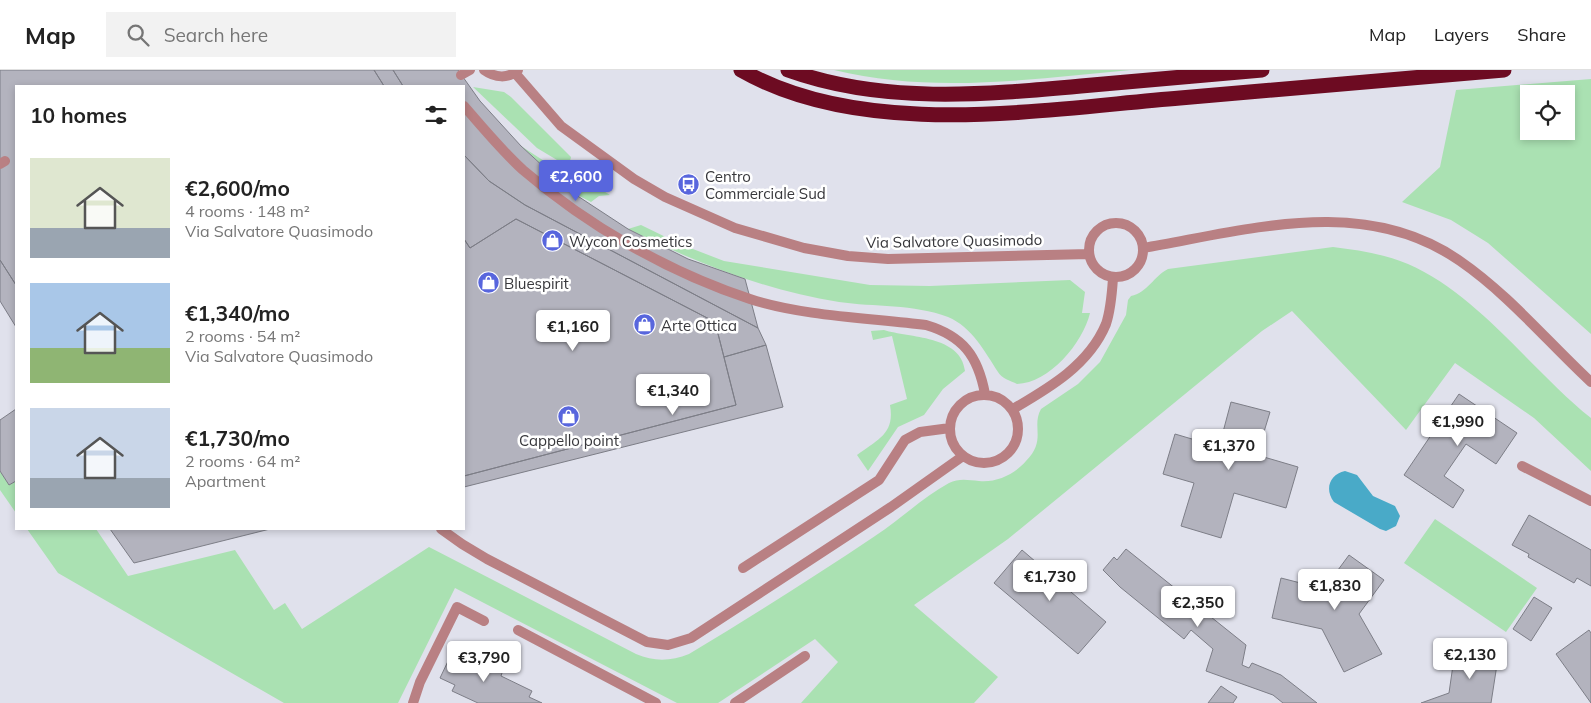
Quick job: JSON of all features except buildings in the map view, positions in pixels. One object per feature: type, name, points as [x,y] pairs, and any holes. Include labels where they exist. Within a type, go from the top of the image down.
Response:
[{"type":"highway","points":[[741,70],[801,96],[880,112],[916,115],[1041,110],[1504,70]]},
{"type":"highway","points":[[788,70],[823,80],[882,92],[964,94],[1262,70]]},
{"type":"street","points":[[484,70],[496,76],[506,76],[517,71]]},
{"type":"street","name":"Via Salvatore Quasimodo","points":[[517,71],[561,126],[634,179],[665,197],[743,231],[804,248],[848,256],[878,258],[1089,254]]},
{"type":"street","points":[[465,107],[522,169],[563,202],[620,240],[681,270],[750,299],[790,308],[926,325],[943,330],[956,338],[969,352],[980,372],[984,394]]},
{"type":"street","points":[[1144,248],[1291,223],[1337,220],[1383,226],[1424,240],[1460,261],[1501,296],[1591,382]]},
{"type":"street","points":[[1112,223],[1133,228],[1140,237],[1144,248],[1142,260],[1136,270],[1125,276],[1113,278],[1097,270],[1089,254],[1089,243],[1094,234],[1102,227],[1112,223]]},
{"type":"street","points":[[1013,409],[1042,392],[1076,368],[1106,324],[1113,278]]},
{"type":"street","points":[[984,394],[1005,401],[1013,409],[1019,430],[1012,450],[994,462],[983,463],[963,456],[956,448],[950,428],[952,417],[964,400],[984,394]]},
{"type":"street","points":[[743,568],[879,480],[906,440],[920,432],[950,428]]},
{"type":"street","points":[[442,530],[488,559],[647,642],[668,645],[691,638],[891,507],[963,456]]},
{"type":"street","points":[[1522,466],[1591,501]]},
{"type":"street","points":[[414,703],[420,682],[456,607],[484,620]]},
{"type":"street","points":[[518,630],[656,703]]},
{"type":"street","points":[[736,703],[805,656]]},
{"type":"green space","points":[[834,70],[1131,70],[1020,80],[945,83],[871,77]]},
{"type":"green space","points":[[1591,79],[1591,334],[1488,243],[1451,220],[1402,202],[1440,167],[1456,90]]},
{"type":"green space","points":[[473,87],[504,92],[511,97],[571,157],[570,161],[562,163],[537,148]]},
{"type":"green space","points":[[521,146],[558,170],[567,169],[610,195],[599,196],[591,202],[570,191]]},
{"type":"green space","points":[[641,225],[680,244],[724,261],[870,285],[930,286],[1070,280],[1085,292],[1082,313],[1090,313],[1080,337],[1063,359],[1041,377],[1017,384],[999,374],[983,348],[971,334],[957,321],[948,317],[908,308],[839,302],[757,283],[705,264],[628,229]]},
{"type":"green space","points":[[1333,247],[1371,253],[1408,264],[1434,277],[1458,294],[1591,418],[1591,471],[1534,418],[1455,363],[1406,430],[1292,311],[1262,331],[1008,539],[914,605],[998,677],[974,703],[801,703],[838,662],[815,639],[718,703],[677,703],[455,588],[398,703],[284,703],[58,573],[28,530],[97,530],[128,576],[235,550],[274,610],[285,603],[302,629],[429,547],[636,654],[663,660],[676,658],[689,654],[806,581],[884,530],[949,483],[960,480],[992,481],[1005,477],[1022,466],[1036,447],[1037,422],[1041,409],[1078,384],[1100,362],[1126,315],[1128,300],[1131,296],[1142,292],[1168,269]]},
{"type":"green space","points":[[884,330],[944,344],[961,359],[965,371],[943,389],[924,415],[898,427],[868,471],[857,455],[878,440],[887,429],[891,415],[890,405],[907,399],[892,336],[873,340],[871,331]]},
{"type":"green space","points":[[0,471],[9,485],[15,482],[15,512],[0,490]]},
{"type":"green space","points":[[1435,519],[1537,588],[1506,632],[1404,563]]},
{"type":"water","points":[[1345,471],[1357,475],[1373,496],[1395,506],[1400,516],[1396,526],[1386,531],[1380,529],[1334,502],[1329,492],[1330,483],[1336,475]]},
{"type":"place","name":"Centro Commerciale Sud","points":[[689,185]]},
{"type":"place","name":"Wycon Cosmetics","points":[[553,241]]},
{"type":"place","name":"Bluespirit","points":[[488,283]]},
{"type":"place","name":"Arte Ottica","points":[[645,325]]},
{"type":"place","name":"Cappello point","points":[[569,417]]}]
